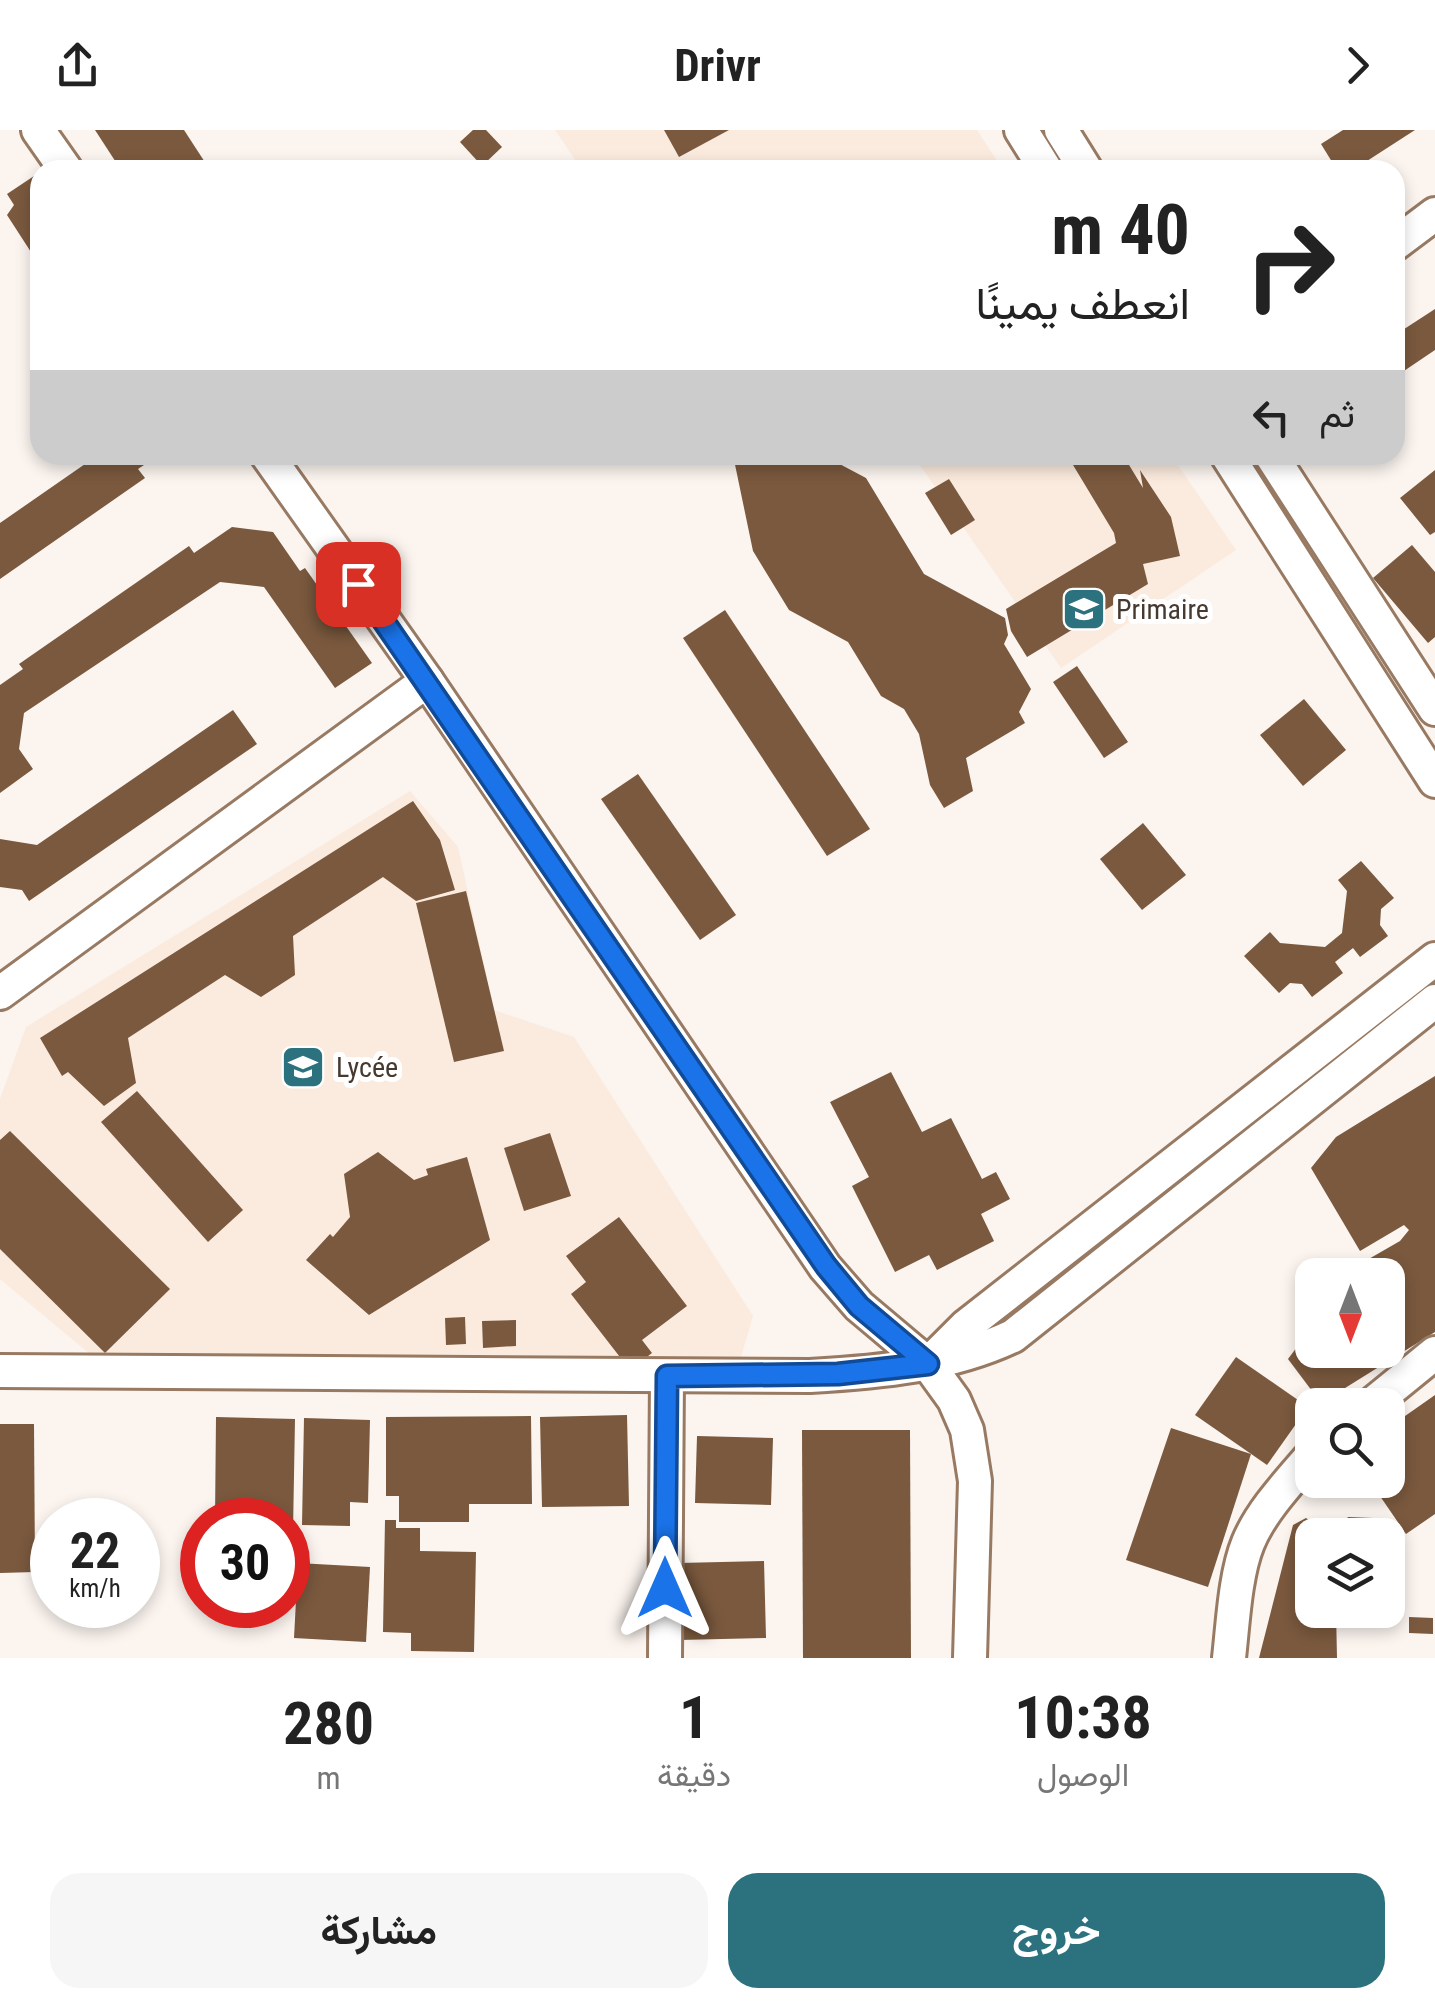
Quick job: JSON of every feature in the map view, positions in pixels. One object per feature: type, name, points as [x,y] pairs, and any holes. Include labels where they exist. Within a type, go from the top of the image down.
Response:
[{"type":"street","points":[[38,130],[59,160]]},
{"type":"street","points":[[1020,130],[1040,160]]},
{"type":"street","points":[[1061,130],[1080,160]]},
{"type":"street","points":[[1405,236],[1435,214]]},
{"type":"street","points":[[275,465],[826,1266],[859,1306],[928,1364],[954,1400],[967,1430],[974,1481],[970,1658]]},
{"type":"street","points":[[1233,465],[1435,781]]},
{"type":"street","points":[[1277,465],[1435,708]]},
{"type":"street","points":[[0,993],[427,681]]},
{"type":"street","points":[[928,1364],[966,1326],[1435,959]]},
{"type":"street","points":[[0,1371],[828,1375],[928,1364],[987,1349],[1013,1336],[1435,1001]]},
{"type":"street","points":[[1392,1388],[1435,1353]]},
{"type":"street","points":[[665,1658],[667,1376]]},
{"type":"street","points":[[1230,1658],[1235,1606],[1248,1543],[1295,1475]]},
{"type":"shaded area","points":[[555,130],[977,130],[996,160],[575,160]]},
{"type":"shaded area","name":"Primaire","points":[[920,465],[1178,465],[1236,550],[1061,668]]},
{"type":"shaded area","name":"Lycée","points":[[410,791],[458,847],[494,1010],[574,1037],[753,1316],[741,1357],[96,1359],[0,1279],[0,1099],[26,1027]]},
{"type":"building","points":[[95,130],[184,130],[204,160],[114,160]]},
{"type":"building","points":[[473,130],[486,130],[502,147],[488,160],[476,160],[460,142]]},
{"type":"building","points":[[664,130],[729,130],[679,157]]},
{"type":"building","points":[[1343,130],[1415,130],[1368,160],[1331,160],[1321,144]]},
{"type":"building","points":[[30,179],[30,251],[7,215],[14,205],[7,194]]},
{"type":"building","points":[[1435,309],[1435,350],[1405,370],[1405,328]]},
{"type":"building","points":[[84,465],[144,465],[138,469],[145,478],[0,579],[0,523]]},
{"type":"building","points":[[735,465],[842,465],[866,478],[924,574],[1005,618],[1008,635],[1004,644],[1031,689],[1019,712],[1025,723],[966,758],[973,791],[944,808],[930,785],[919,734],[904,709],[881,696],[848,642],[789,610],[753,551]]},
{"type":"building","points":[[1073,465],[1129,465],[1143,488],[1140,470],[1171,517],[1180,556],[1143,564],[1148,584],[1027,657],[1011,631],[1006,609],[1116,543],[1114,533]]},
{"type":"building","points":[[1435,470],[1435,532],[1430,535],[1400,498]]},
{"type":"building","points":[[949,479],[975,520],[951,535],[925,493]]},
{"type":"building","points":[[232,527],[273,532],[300,571],[305,568],[372,663],[335,688],[264,587],[220,582],[24,713],[19,749],[33,769],[0,793],[0,685],[23,669],[19,664],[189,546],[194,553]]},
{"type":"building","points":[[1412,545],[1435,572],[1435,637],[1428,643],[1373,578]]},
{"type":"building","points":[[725,610],[870,829],[827,856],[683,638]]},
{"type":"building","points":[[1077,666],[1128,742],[1104,758],[1053,682]]},
{"type":"building","points":[[1304,699],[1346,750],[1303,786],[1260,735]]},
{"type":"building","points":[[233,710],[257,744],[29,901],[22,890],[0,887],[0,839],[37,845]]},
{"type":"building","points":[[638,774],[736,915],[700,940],[601,799]]},
{"type":"building","points":[[413,801],[440,840],[455,890],[416,901],[383,877],[293,936],[295,975],[261,997],[225,975],[128,1038],[136,1083],[104,1106],[68,1072],[62,1076],[40,1038]]},
{"type":"building","points":[[1143,823],[1186,875],[1142,910],[1100,859]]},
{"type":"building","points":[[1361,861],[1394,898],[1381,909],[1380,925],[1388,936],[1360,957],[1353,948],[1335,962],[1343,973],[1312,997],[1302,984],[1290,983],[1279,993],[1244,956],[1270,932],[1280,943],[1325,947],[1342,933],[1347,891],[1338,880]]},
{"type":"building","points":[[466,891],[504,1051],[454,1062],[416,903]]},
{"type":"building","points":[[891,1072],[922,1132],[951,1118],[982,1179],[996,1172],[1010,1199],[981,1214],[994,1241],[937,1270],[929,1255],[895,1272],[852,1186],[869,1177],[830,1102]]},
{"type":"building","points":[[1435,1076],[1435,1332],[1405,1351],[1405,1258],[1370,1258],[1400,1241],[1409,1230],[1404,1225],[1360,1251],[1311,1168],[1336,1137]]},
{"type":"building","points":[[137,1091],[243,1210],[208,1242],[101,1122]]},
{"type":"building","points":[[10,1131],[170,1289],[105,1353],[0,1249],[0,1140]]},
{"type":"building","points":[[550,1133],[571,1196],[524,1211],[504,1148]]},
{"type":"building","points":[[378,1152],[414,1180],[428,1175],[426,1169],[467,1157],[490,1240],[369,1315],[306,1260],[350,1217],[344,1174]]},
{"type":"building","points":[[619,1217],[687,1306],[642,1340],[652,1353],[630,1370],[571,1294],[586,1282],[566,1256]]},
{"type":"building","points":[[465,1317],[466,1344],[446,1345],[445,1318]]},
{"type":"building","points":[[516,1320],[516,1346],[483,1348],[482,1321]]},
{"type":"building","points":[[1295,1350],[1295,1368],[1377,1368],[1345,1388],[1310,1388],[1288,1359]]},
{"type":"building","points":[[1236,1357],[1295,1398],[1295,1425],[1267,1465],[1195,1415]]},
{"type":"building","points":[[1435,1395],[1435,1514],[1406,1534],[1405,1518],[1395,1518],[1381,1498],[1405,1498],[1405,1416]]},
{"type":"building","points":[[627,1415],[629,1506],[542,1507],[540,1417]]},
{"type":"building","points":[[531,1416],[532,1504],[469,1504],[469,1522],[399,1522],[399,1496],[386,1496],[386,1417]]},
{"type":"building","points":[[216,1417],[295,1419],[294,1498],[215,1498]]},
{"type":"building","points":[[304,1418],[370,1420],[368,1503],[350,1502],[350,1526],[310,1525],[310,1498],[303,1498]]},
{"type":"building","points":[[0,1424],[34,1424],[30,1572],[0,1573]]},
{"type":"building","points":[[1171,1428],[1251,1454],[1208,1587],[1126,1560]]},
{"type":"building","points":[[802,1430],[910,1430],[911,1658],[803,1658]]},
{"type":"building","points":[[697,1436],[773,1438],[771,1505],[695,1503]]},
{"type":"building","points":[[385,1520],[396,1520],[396,1528],[420,1528],[420,1551],[476,1552],[474,1652],[411,1651],[411,1633],[383,1632]]},
{"type":"building","points":[[1293,1525],[1295,1628],[1336,1628],[1337,1658],[1259,1658]]},
{"type":"building","points":[[764,1561],[766,1638],[680,1640],[679,1563]]},
{"type":"building","points":[[310,1564],[370,1567],[366,1642],[294,1638],[295,1628],[310,1628]]},
{"type":"building","points":[[1409,1617],[1433,1618],[1433,1634],[1409,1633]]},
{"type":"place","name":"Primaire","points":[[1084,609]]},
{"type":"place","name":"Lycée","points":[[303,1067]]},
{"type":"route","points":[[358,584],[842,1288],[928,1364],[866,1373],[667,1376],[665,1588]]}]
